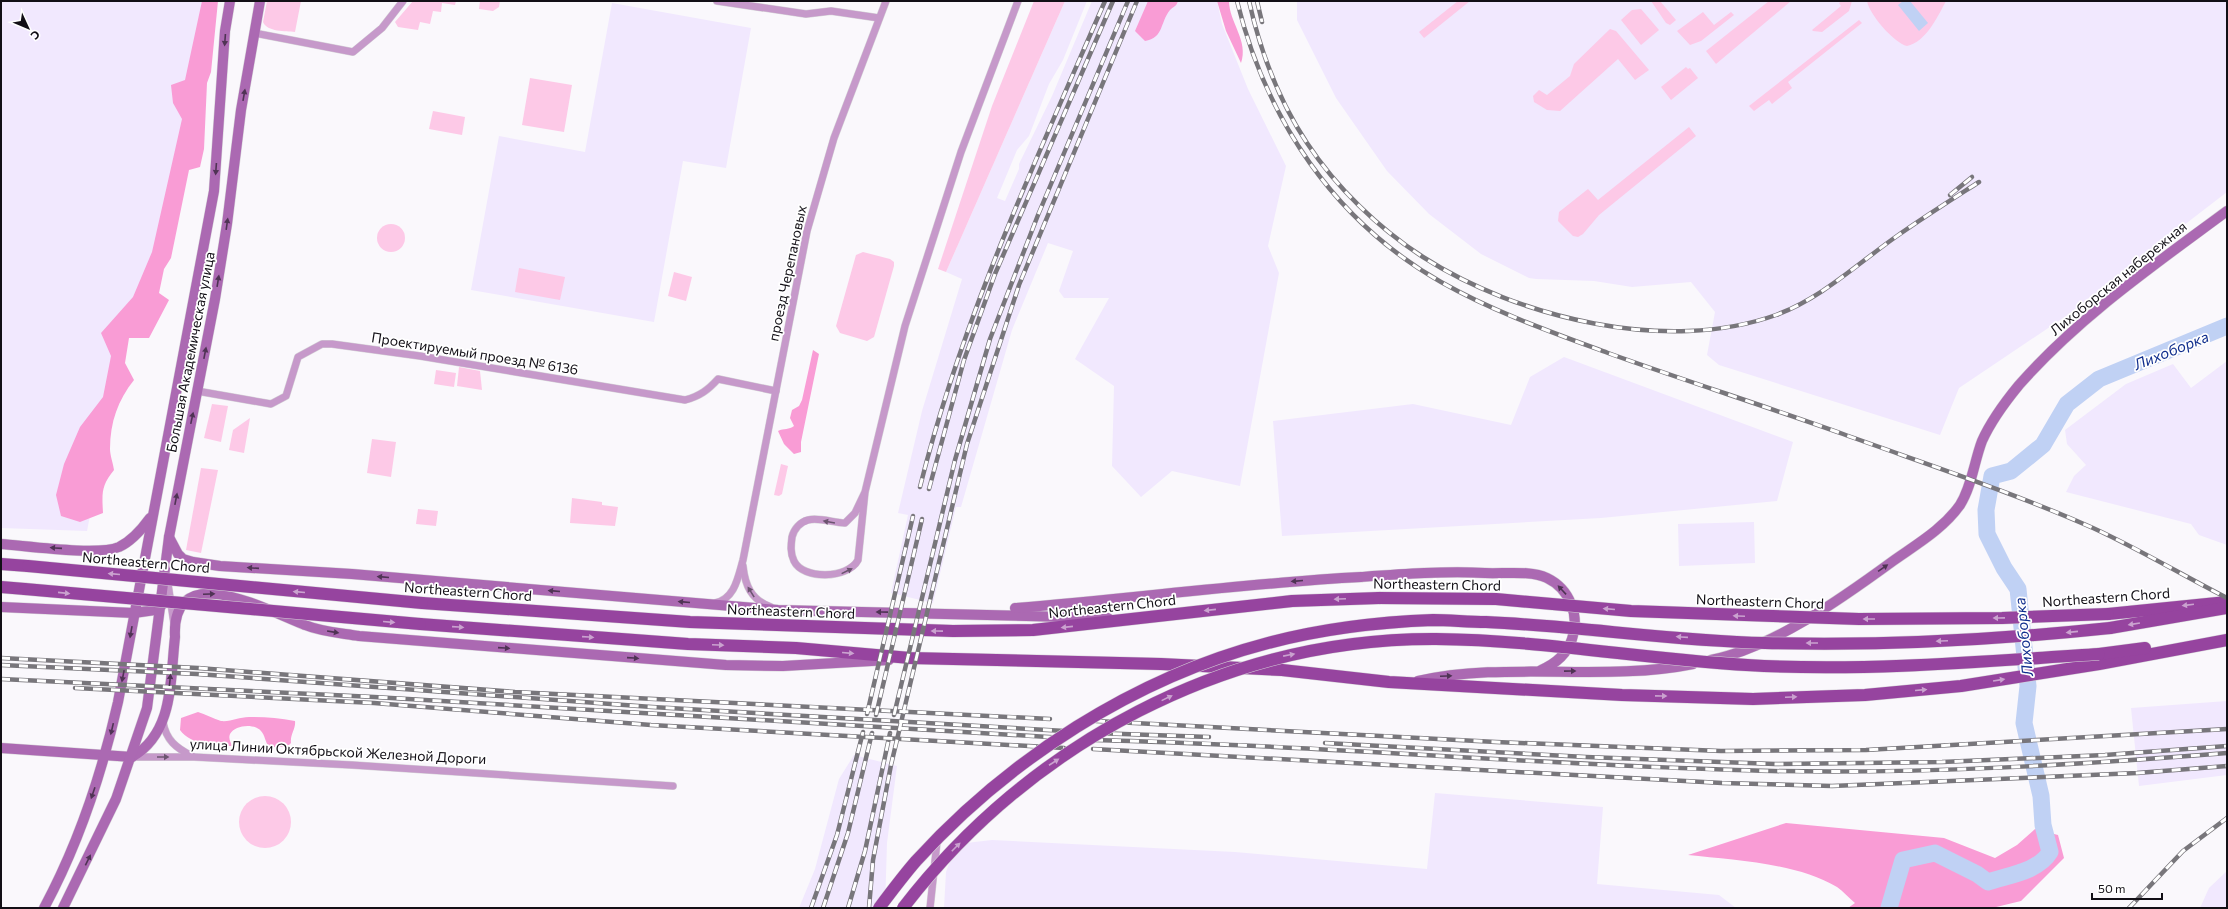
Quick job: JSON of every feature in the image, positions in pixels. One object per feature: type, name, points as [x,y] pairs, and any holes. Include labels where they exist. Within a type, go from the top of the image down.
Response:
[{"type":"main road","name":"Большая Академическая улица","points":[[44,908],[77,838],[105,756],[118,702],[152,514],[181,374],[214,191],[225,31],[230,1]]},
{"type":"main road","name":"Большая Академическая улица","points":[[63,908],[113,806],[132,757],[147,708],[162,605],[169,537],[198,391],[228,224],[241,110],[260,1]]},
{"type":"main road","name":"Лихоборская набережная","points":[[1408,683],[1440,676],[1531,672],[1651,670],[1725,657],[1777,635],[1840,599],[1945,523],[1961,503],[1970,482],[1982,442],[1994,418],[2047,353],[2089,315],[2227,211]]},
{"type":"main road","points":[[1,544],[109,550],[129,540],[144,527],[152,514]]},
{"type":"main road","points":[[169,537],[178,554],[183,559],[220,566],[360,575],[778,610],[950,614],[1037,614],[1144,619]]},
{"type":"main road","name":"Northeastern Chord","points":[[1,564],[422,603],[690,622],[880,630],[1033,630],[1144,619],[1292,601],[1379,598],[1496,599],[1631,611],[1859,619],[2002,618],[2108,614],[2227,602]]},
{"type":"main road","points":[[950,614],[1306,580],[1453,572],[1538,575],[1554,582],[1566,594],[1574,610],[1575,627],[1571,643],[1561,657],[1547,667],[1531,672]]},
{"type":"main road","points":[[1,587],[420,624],[688,644],[796,648],[910,658],[1161,664],[1275,670],[1408,683],[1622,696],[1753,699],[1865,695],[1961,686],[2099,659],[2227,639]]},
{"type":"main road","points":[[132,757],[147,747],[164,722],[174,644],[174,626],[179,609],[183,604],[199,595],[210,593],[226,594],[242,598],[306,626],[359,636],[726,665],[834,664],[910,658]]},
{"type":"main road","points":[[1,607],[134,613],[155,610],[162,605]]},
{"type":"main road","name":"Northeastern Chord","points":[[879,908],[916,862],[968,809],[1027,759],[1102,711],[1190,669],[1267,643],[1342,628],[1434,620],[1530,624],[1763,643],[1932,642],[2048,635],[2110,628],[2227,608]]},
{"type":"main road","points":[[903,908],[928,875],[981,823],[1036,774],[1110,726],[1191,686],[1275,658],[1350,643],[1435,639],[1528,643],[1664,659],[1772,666],[1860,667],[2099,659]]},
{"type":"main road","name":"улица Линии Октябрьской Железной Дороги","points":[[1,748],[132,757]]},
{"type":"street","points":[[254,33],[354,52],[382,28],[403,1]]},
{"type":"street","points":[[717,1],[806,14],[831,11],[879,18]]},
{"type":"street","name":"проезд Черепановых","points":[[711,604],[722,602],[732,592],[743,560],[805,242],[834,138],[886,1]]},
{"type":"street","points":[[865,492],[855,513],[845,523],[809,520],[799,525],[793,532],[790,550],[794,562],[801,570],[812,574],[839,574],[854,568],[858,560],[865,492],[905,326],[961,152],[1018,1]]},
{"type":"street","name":"Проектируемый проезд № 6136","points":[[198,391],[270,404],[286,396],[298,357],[322,344],[332,344],[420,356],[685,400],[703,393],[718,379],[776,391]]},
{"type":"street","name":"проезд Черепановых","points":[[743,560],[744,577],[750,593],[764,605],[778,610]]},
{"type":"street","points":[[166,568],[174,626]]},
{"type":"street","points":[[164,722],[165,730],[171,741],[181,751],[194,757]]},
{"type":"street","name":"улица Линии Октябрьской Железной Дороги","points":[[132,757],[194,757],[574,778],[673,786]]},
{"type":"street","points":[[930,908],[937,842]]},
{"type":"shaded area","points":[[1,1],[209,1],[170,220],[126,329],[87,531],[1,528]]},
{"type":"shaded area","points":[[202,1],[218,1],[211,72],[207,83],[204,149],[200,167],[189,170],[171,258],[164,269],[159,293],[169,300],[149,338],[129,338],[125,363],[134,380],[119,404],[113,421],[110,439],[110,454],[114,470],[103,490],[103,513],[80,522],[61,516],[56,495],[64,464],[80,427],[103,397],[111,356],[101,333],[133,297],[152,252],[182,119],[173,103],[171,85],[185,80]]},
{"type":"shaded area","points":[[267,1],[301,1],[295,32],[268,28],[265,25],[263,22]]},
{"type":"shaded area","points":[[413,1],[456,1],[455,5],[442,3],[441,12],[433,11],[430,24],[420,22],[418,30],[398,27],[395,22]]},
{"type":"shaded area","points":[[480,1],[500,1],[499,7],[493,11],[479,9]]},
{"type":"shaded area","points":[[1034,1],[1065,1],[946,272],[938,269],[992,106]]},
{"type":"shaded area","points":[[1065,1],[1087,1],[1063,60],[1049,84],[1029,136],[1017,150],[997,198],[1005,201],[1019,169],[1019,164],[1052,96],[1092,1],[1217,1],[1222,24],[1248,89],[1286,166],[1268,246],[1279,273],[1240,486],[1172,471],[1141,497],[1112,466],[1114,386],[1075,359],[1109,298],[1064,298],[1059,291],[1073,251],[1048,243],[1012,330],[961,507],[956,507],[933,603],[891,593],[908,515],[898,513],[922,411],[962,279],[946,272]]},
{"type":"shaded area","points":[[1148,1],[1178,1],[1170,10],[1156,37],[1145,41],[1135,31]]},
{"type":"shaded area","points":[[1217,1],[1229,1],[1232,16],[1241,39],[1243,55],[1241,63],[1226,31]]},
{"type":"shaded area","points":[[1297,1],[2227,1],[2227,192],[2066,316],[1959,388],[1940,435],[1719,365],[1707,355],[1715,312],[1691,282],[1632,287],[1594,281],[1536,279],[1529,278],[1481,254],[1429,214],[1387,171],[1336,98],[1297,20]]},
{"type":"shaded area","points":[[1458,1],[1470,1],[1424,38],[1419,32]]},
{"type":"shaded area","points":[[1651,1],[1660,1],[1676,20],[1670,25],[1666,23]]},
{"type":"shaded area","points":[[1769,1],[1791,1],[1716,64],[1706,51]]},
{"type":"shaded area","points":[[1842,1],[1852,1],[1849,11],[1822,32],[1812,30],[1841,6],[1839,3]]},
{"type":"shaded area","points":[[1867,1],[1946,1],[1926,34],[1914,44],[1907,46],[1889,34],[1872,13]]},
{"type":"shaded area","points":[[612,3],[751,28],[726,168],[683,161],[654,322],[471,290],[499,136],[585,152]]},
{"type":"shaded area","points":[[1641,9],[1659,30],[1641,45],[1621,20],[1632,10]]},
{"type":"shaded area","points":[[1703,12],[1714,25],[1731,12],[1734,15],[1701,41],[1690,45],[1677,31]]},
{"type":"shaded area","points":[[1859,20],[1862,23],[1788,82],[1792,88],[1772,104],[1769,100],[1754,111],[1749,106]]},
{"type":"shaded area","points":[[1610,29],[1616,31],[1649,70],[1635,80],[1618,59],[1560,111],[1547,110],[1534,102],[1533,96],[1539,90],[1547,95],[1570,76],[1574,64]]},
{"type":"shaded area","points":[[1686,67],[1688,69],[1690,68],[1698,78],[1671,100],[1661,87]]},
{"type":"shaded area","points":[[530,78],[572,85],[564,132],[522,125]]},
{"type":"shaded area","points":[[433,111],[465,117],[462,135],[429,129]]},
{"type":"shaded area","points":[[1689,127],[1696,136],[1599,215],[1583,234],[1578,237],[1573,236],[1558,221],[1559,212],[1588,189],[1598,200]]},
{"type":"shaded area","points":[[391,224],[401,228],[405,238],[401,248],[391,252],[381,248],[377,238],[381,228]]},
{"type":"shaded area","points":[[863,252],[890,259],[894,262],[874,337],[867,341],[840,333],[836,326],[856,255]]},
{"type":"shaded area","points":[[519,268],[565,277],[560,300],[515,292]]},
{"type":"shaded area","points":[[674,272],[692,277],[686,301],[668,296]]},
{"type":"shaded area","points":[[813,350],[819,354],[801,442],[801,452],[794,454],[784,444],[778,431],[794,426],[790,418],[792,410],[799,406],[802,400]]},
{"type":"shaded area","points":[[1564,357],[1793,442],[1777,501],[1601,518],[1282,536],[1273,421],[1413,404],[1511,425],[1530,377]]},
{"type":"shaded area","points":[[2227,361],[2227,545],[2199,535],[2191,524],[2066,492],[2074,476],[2086,465],[2067,444],[2065,430],[2126,384],[2173,364],[2191,388]]},
{"type":"shaded area","points":[[459,367],[480,371],[482,390],[457,386]]},
{"type":"shaded area","points":[[436,370],[456,373],[454,387],[434,384]]},
{"type":"shaded area","points":[[212,404],[228,406],[221,442],[204,438]]},
{"type":"shaded area","points":[[250,418],[244,453],[229,450],[233,430]]},
{"type":"shaded area","points":[[372,439],[396,442],[391,477],[367,473]]},
{"type":"shaded area","points":[[781,464],[788,466],[782,494],[779,496],[774,495]]},
{"type":"shaded area","points":[[201,468],[218,470],[201,553],[186,550]]},
{"type":"shaded area","points":[[572,498],[602,502],[602,505],[618,507],[615,526],[570,523]]},
{"type":"shaded area","points":[[418,509],[438,511],[436,526],[416,524]]},
{"type":"shaded area","points":[[1754,522],[1755,563],[1679,566],[1678,524]]},
{"type":"shaded area","points":[[2227,701],[2227,775],[2139,786],[2131,708]]},
{"type":"shaded area","points":[[198,712],[221,721],[249,717],[295,721],[295,727],[291,737],[291,743],[287,747],[269,747],[261,731],[258,728],[249,726],[240,727],[232,731],[229,737],[232,746],[203,744],[190,739],[180,730],[181,718]]},
{"type":"shaded area","points":[[854,755],[897,766],[887,843],[885,908],[799,908],[815,869],[839,779]]},
{"type":"shaded area","points":[[1435,793],[1603,807],[1597,884],[1719,895],[1736,908],[944,908],[946,872],[950,861],[966,843],[992,840],[1235,852],[1427,869]]},
{"type":"shaded area","points":[[260,796],[270,796],[280,800],[287,807],[291,817],[291,827],[287,837],[280,844],[270,848],[260,848],[250,844],[243,837],[239,827],[239,817],[243,807],[250,800]]},
{"type":"shaded area","points":[[1786,823],[1944,838],[1995,858],[2017,845],[2035,829],[2058,835],[2064,858],[2021,901],[1992,908],[1848,908],[1855,903],[1837,887],[1821,879],[1803,873],[1765,864],[1688,855]]},
{"type":"shaded area","points":[[2227,871],[2227,908],[2200,908],[2209,888]]},
{"type":"water","points":[[1903,1],[1910,1],[1928,23],[1919,31],[1898,5]]},
{"type":"waterway","name":"Лихоборка","points":[[1889,908],[1903,860],[1935,853],[1977,874],[1988,882],[2022,872],[2038,864],[2045,859],[2050,852],[2043,825],[2041,796],[2024,723],[2028,686],[2018,589],[2004,568],[1987,534],[1986,510],[1992,476],[2011,471],[2043,445],[2067,404],[2099,379],[2227,326]]},
{"type":"railway","points":[[920,487],[937,424],[957,362],[1002,240],[1105,1]]},
{"type":"railway","points":[[929,489],[964,360],[995,274],[1113,1]]},
{"type":"railway","points":[[894,715],[955,460],[990,339],[1038,215],[1128,1]]},
{"type":"railway","points":[[869,908],[873,860],[891,765],[967,444],[1019,285],[1137,1]]},
{"type":"railway","points":[[1237,1],[1250,44],[1266,86],[1286,126],[1310,163],[1337,197],[1368,229],[1403,257],[1441,282],[1481,303],[1565,337],[1784,413],[2031,502],[2110,536],[2227,598]]},
{"type":"railway","points":[[1249,1],[1259,38],[1272,75],[1279,93],[1297,127],[1318,159],[1359,206],[1406,246],[1461,279],[1503,297],[1548,312],[1594,324],[1641,330],[1688,331],[1733,326],[1776,315],[1793,308],[1824,290],[1927,215],[1979,182]]},
{"type":"railway","points":[[1257,1],[1262,22]]},
{"type":"railway","points":[[1950,195],[1972,177]]},
{"type":"railway","points":[[867,714],[913,516]]},
{"type":"railway","points":[[876,715],[922,519]]},
{"type":"railway","points":[[1,658],[198,668],[515,692],[1050,719]]},
{"type":"railway","points":[[1,665],[197,674],[652,707],[1065,731]]},
{"type":"railway","points":[[1,679],[374,697],[1065,738]]},
{"type":"railway","points":[[75,688],[374,703],[651,725],[1064,748]]},
{"type":"railway","points":[[1096,721],[1496,742],[1721,751],[1866,750],[2227,729]]},
{"type":"railway","points":[[811,908],[837,835],[863,732]]},
{"type":"railway","points":[[823,908],[848,833],[872,733]]},
{"type":"railway","points":[[848,908],[865,851],[890,733]]},
{"type":"railway","points":[[1095,733],[1209,737]]},
{"type":"railway","points":[[1094,740],[1264,746],[1602,765],[1829,772],[2000,768],[2227,753]]},
{"type":"railway","points":[[1325,743],[1586,757],[1775,764],[1942,762],[2105,755],[2227,746]]},
{"type":"railway","points":[[1093,749],[1722,783],[1832,786],[2137,773],[2227,766]]},
{"type":"railway","points":[[2129,908],[2183,851],[2227,818]]}]
